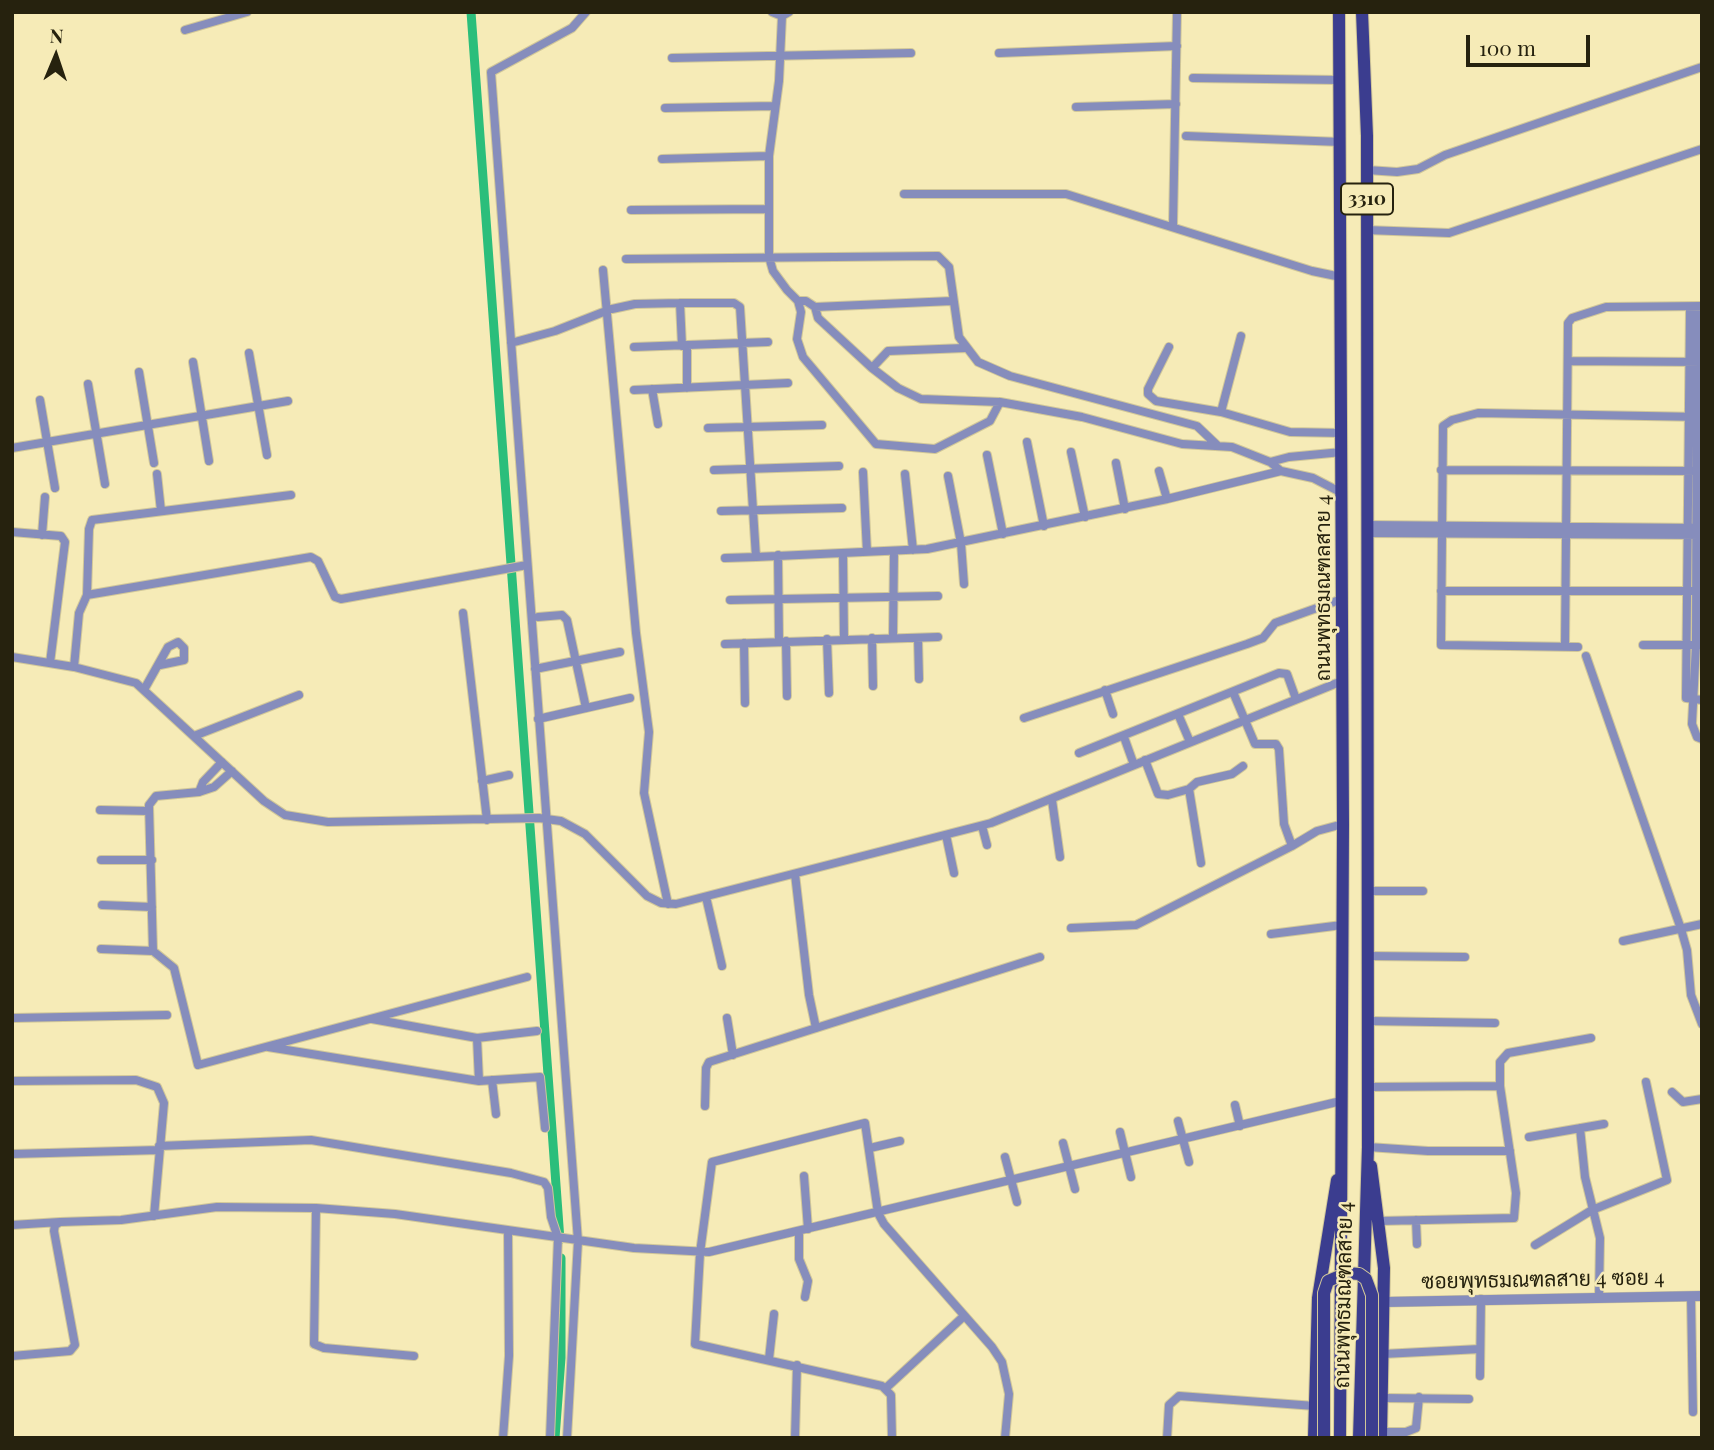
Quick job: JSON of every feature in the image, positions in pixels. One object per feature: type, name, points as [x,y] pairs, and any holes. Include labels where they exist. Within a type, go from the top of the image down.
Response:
[{"type":"main road","name":"ถนนพุทธมณฑลสาย 4","points":[[1339,12],[1343,824],[1340,1438]]},
{"type":"main road","name":"ถนนพุทธมณฑลสาย 4","points":[[1359,1438],[1368,1150],[1367,170],[1362,12]]},
{"type":"main road","points":[[1342,419],[1367,391]]},
{"type":"main road","name":"ถนนพุทธมณฑลสาย 4","points":[[1368,1150],[1379,1220],[1385,1302],[1378,1436]]},
{"type":"main road","name":"ถนนพุทธมณฑลสาย 4","points":[[1314,1438],[1318,1298],[1331,1208],[1341,1163]]},
{"type":"main road","points":[[1324,1438],[1324,1293],[1328,1281],[1347,1273],[1359,1274],[1366,1279],[1372,1295],[1378,1436]]},
{"type":"street","points":[[185,30],[229,15],[247,12]]},
{"type":"street","points":[[567,1438],[575,1240],[535,669],[519,566],[511,343],[491,72],[572,29],[586,12]]},
{"type":"street","points":[[772,12],[785,14],[769,156],[769,257],[778,279],[798,301],[801,312],[797,339],[803,357],[876,444],[935,450],[990,421],[1000,402]]},
{"type":"street","points":[[1173,228],[1177,12]]},
{"type":"street","points":[[999,53],[1177,46]]},
{"type":"street","points":[[672,58],[911,53]]},
{"type":"street","points":[[1367,170],[1397,172],[1418,169],[1445,155],[1702,67]]},
{"type":"street","points":[[1193,78],[1340,80]]},
{"type":"street","points":[[1076,107],[1176,104]]},
{"type":"street","points":[[665,108],[775,106]]},
{"type":"street","points":[[1186,136],[1341,142]]},
{"type":"street","points":[[1366,230],[1449,233],[1702,149]]},
{"type":"street","points":[[662,159],[769,156]]},
{"type":"street","points":[[904,194],[1066,194],[1312,271],[1341,277]]},
{"type":"street","points":[[631,210],[767,209]]},
{"type":"street","points":[[626,259],[932,255],[949,267],[956,326],[965,348],[988,369],[1197,426],[1218,446]]},
{"type":"street","points":[[603,270],[609,310],[636,633],[649,732],[644,793],[668,904]]},
{"type":"street","points":[[798,301],[807,301],[815,307],[818,318],[872,368],[898,388],[922,399],[1000,402],[1082,417],[1182,444],[1247,451],[1270,462],[1281,471]]},
{"type":"street","points":[[815,307],[953,301]]},
{"type":"street","points":[[680,303],[687,388]]},
{"type":"street","points":[[511,343],[635,304],[737,304],[741,316],[756,557]]},
{"type":"street","points":[[1565,646],[1568,323],[1572,318],[1613,306],[1696,306],[1695,645],[1686,698],[1698,700],[1692,724],[1697,737],[1702,740]]},
{"type":"street","points":[[801,312],[809,318],[818,318]]},
{"type":"street","points":[[1222,412],[1241,336]]},
{"type":"street","points":[[634,347],[768,342]]},
{"type":"street","points":[[872,368],[887,351],[965,348]]},
{"type":"street","points":[[1169,348],[1150,383],[1148,394],[1151,398],[1222,412],[1290,432],[1342,433]]},
{"type":"street","points":[[249,353],[267,455]]},
{"type":"street","points":[[1568,361],[1696,362]]},
{"type":"street","points":[[192,362],[209,461]]},
{"type":"street","points":[[139,372],[154,463]]},
{"type":"street","points":[[634,390],[788,383]]},
{"type":"street","points":[[88,384],[105,484]]},
{"type":"street","points":[[652,389],[658,424]]},
{"type":"street","points":[[40,400],[55,488]]},
{"type":"street","points":[[12,448],[288,401]]},
{"type":"street","points":[[1578,647],[1441,645],[1441,470],[1443,430],[1446,423],[1478,413],[1696,417]]},
{"type":"street","points":[[708,428],[822,425]]},
{"type":"street","points":[[1027,442],[1044,526]]},
{"type":"street","points":[[1071,452],[1085,517]]},
{"type":"street","points":[[1270,462],[1289,457],[1342,452]]},
{"type":"street","points":[[987,455],[1003,534]]},
{"type":"street","points":[[1116,463],[1125,509]]},
{"type":"street","points":[[714,470],[839,466]]},
{"type":"street","points":[[1441,470],[1695,471]]},
{"type":"street","points":[[1159,471],[1167,499]]},
{"type":"street","points":[[725,558],[913,550],[961,543],[1125,509],[1281,471],[1313,478],[1342,493]]},
{"type":"street","points":[[863,472],[867,552]]},
{"type":"street","points":[[157,474],[161,511]]},
{"type":"street","points":[[905,474],[913,550]]},
{"type":"street","points":[[948,476],[961,543],[964,584]]},
{"type":"street","points":[[74,667],[79,613],[87,595],[89,529],[92,520],[291,495]]},
{"type":"street","points":[[42,535],[45,497]]},
{"type":"street","points":[[721,511],[842,508]]},
{"type":"street","points":[[1367,529],[1695,532]]},
{"type":"street","points":[[12,532],[61,537],[65,542],[50,663]]},
{"type":"street","points":[[893,638],[894,551]]},
{"type":"street","points":[[843,553],[844,639]]},
{"type":"street","points":[[778,555],[787,696]]},
{"type":"street","points":[[87,595],[311,558],[318,561],[335,597],[341,599],[519,566]]},
{"type":"street","points":[[1441,591],[1695,591]]},
{"type":"street","points":[[730,600],[938,596]]},
{"type":"street","points":[[1024,718],[1255,641],[1267,634],[1275,623],[1342,599]]},
{"type":"street","points":[[463,613],[487,820]]},
{"type":"street","points":[[538,617],[562,615],[567,620],[586,708]]},
{"type":"street","points":[[725,643],[938,637]]},
{"type":"street","points":[[872,638],[873,686]]},
{"type":"street","points":[[918,638],[919,679]]},
{"type":"street","points":[[827,639],[829,693]]},
{"type":"street","points":[[744,643],[745,703]]},
{"type":"street","points":[[1643,645],[1695,645]]},
{"type":"street","points":[[535,669],[620,652]]},
{"type":"street","points":[[1586,656],[1681,929],[1687,950],[1691,995],[1702,1024]]},
{"type":"street","points":[[12,657],[130,680],[145,688],[264,801],[285,815],[300,819],[544,819],[578,829],[639,890],[668,904],[706,897],[982,826],[1342,681]]},
{"type":"street","points":[[145,688],[160,665]]},
{"type":"street","points":[[1079,753],[1284,673],[1289,678],[1296,699]]},
{"type":"street","points":[[1105,690],[1113,714]]},
{"type":"street","points":[[1233,692],[1257,746],[1274,744],[1279,749],[1284,824],[1292,846]]},
{"type":"street","points":[[194,736],[299,695]]},
{"type":"street","points":[[538,719],[630,698]]},
{"type":"street","points":[[1178,714],[1190,742]]},
{"type":"street","points":[[1124,737],[1134,765]]},
{"type":"street","points":[[1145,760],[1158,794],[1168,795],[1189,789],[1197,782],[1232,774],[1243,766]]},
{"type":"street","points":[[199,792],[203,782],[222,762]]},
{"type":"street","points":[[153,951],[149,805],[156,796],[199,792],[214,787],[232,771]]},
{"type":"street","points":[[482,781],[509,775]]},
{"type":"street","points":[[1189,789],[1202,863]]},
{"type":"street","points":[[1052,800],[1060,857]]},
{"type":"street","points":[[100,810],[149,811]]},
{"type":"street","points":[[1071,928],[1136,925],[1317,831],[1343,824]]},
{"type":"street","points":[[982,826],[986,845]]},
{"type":"street","points":[[946,835],[954,873]]},
{"type":"street","points":[[101,860],[152,860]]},
{"type":"street","points":[[794,874],[809,995],[816,1028]]},
{"type":"street","points":[[1366,891],[1423,891]]},
{"type":"street","points":[[706,897],[722,966]]},
{"type":"street","points":[[102,905],[152,906]]},
{"type":"street","points":[[1623,941],[1702,924]]},
{"type":"street","points":[[1271,934],[1342,925]]},
{"type":"street","points":[[101,949],[153,951],[174,968],[198,1065],[527,976]]},
{"type":"street","points":[[1367,956],[1465,957]]},
{"type":"street","points":[[705,1106],[706,1065],[1041,957]]},
{"type":"street","points":[[12,1018],[167,1014]]},
{"type":"street","points":[[727,1017],[733,1055]]},
{"type":"street","points":[[369,1019],[477,1038],[537,1031]]},
{"type":"street","points":[[1368,1021],[1494,1023]]},
{"type":"street","points":[[477,1038],[479,1081]]},
{"type":"street","points":[[1379,1220],[1514,1218],[1516,1193],[1500,1086],[1500,1062],[1508,1054],[1591,1038]]},
{"type":"street","points":[[265,1047],[479,1081],[540,1077],[545,1128]]},
{"type":"street","points":[[492,1080],[496,1114]]},
{"type":"street","points":[[12,1082],[147,1082],[162,1094],[153,1216]]},
{"type":"street","points":[[1535,1245],[1592,1210],[1667,1180],[1646,1082]]},
{"type":"street","points":[[1367,1087],[1500,1086]]},
{"type":"street","points":[[1672,1092],[1683,1102],[1702,1099]]},
{"type":"street","points":[[12,1225],[153,1216],[217,1207],[316,1208],[395,1214],[559,1238],[699,1253],[878,1213],[1341,1101]]},
{"type":"street","points":[[1236,1105],[1240,1126]]},
{"type":"street","points":[[1178,1121],[1189,1162]]},
{"type":"street","points":[[886,1388],[695,1343],[699,1253],[712,1162],[865,1123],[878,1213],[888,1230],[992,1347],[1008,1378],[1005,1438]]},
{"type":"street","points":[[1529,1137],[1604,1124]]},
{"type":"street","points":[[1580,1128],[1592,1210],[1600,1238],[1600,1297]]},
{"type":"street","points":[[1120,1132],[1130,1177]]},
{"type":"street","points":[[12,1154],[312,1140],[532,1177],[544,1182],[548,1188],[551,1217],[559,1238],[550,1438]]},
{"type":"street","points":[[870,1148],[900,1141]]},
{"type":"street","points":[[1063,1143],[1076,1189]]},
{"type":"street","points":[[1368,1150],[1510,1151]]},
{"type":"street","points":[[1005,1157],[1017,1202]]},
{"type":"street","points":[[804,1176],[803,1230],[799,1259],[807,1281],[805,1297]]},
{"type":"street","points":[[316,1208],[314,1344],[324,1348],[414,1356]]},
{"type":"street","points":[[1416,1220],[1417,1244]]},
{"type":"street","points":[[12,1356],[70,1351],[75,1345],[54,1231],[55,1225],[60,1222]]},
{"type":"street","points":[[503,1438],[509,1356],[508,1230]]},
{"type":"street","points":[[1693,1412],[1696,1297]]},
{"type":"street","name":"ซอยพุทธมณฑลสาย 4 ซอย 4","points":[[1385,1302],[1696,1297]]},
{"type":"street","points":[[1480,1376],[1481,1299]]},
{"type":"street","points":[[769,1359],[774,1314]]},
{"type":"street","points":[[886,1388],[964,1316]]},
{"type":"street","points":[[1383,1354],[1480,1349]]},
{"type":"street","points":[[795,1438],[797,1365]]},
{"type":"street","points":[[886,1388],[892,1404],[892,1438]]},
{"type":"street","points":[[1167,1438],[1169,1405],[1180,1396],[1315,1406]]},
{"type":"street","points":[[1378,1436],[1416,1428],[1419,1397]]},
{"type":"street","points":[[1382,1398],[1469,1399]]},
{"type":"waterway","points":[[471,12],[560,1240]]},
{"type":"waterway","points":[[555,1438],[561,1358],[561,1258]]}]
